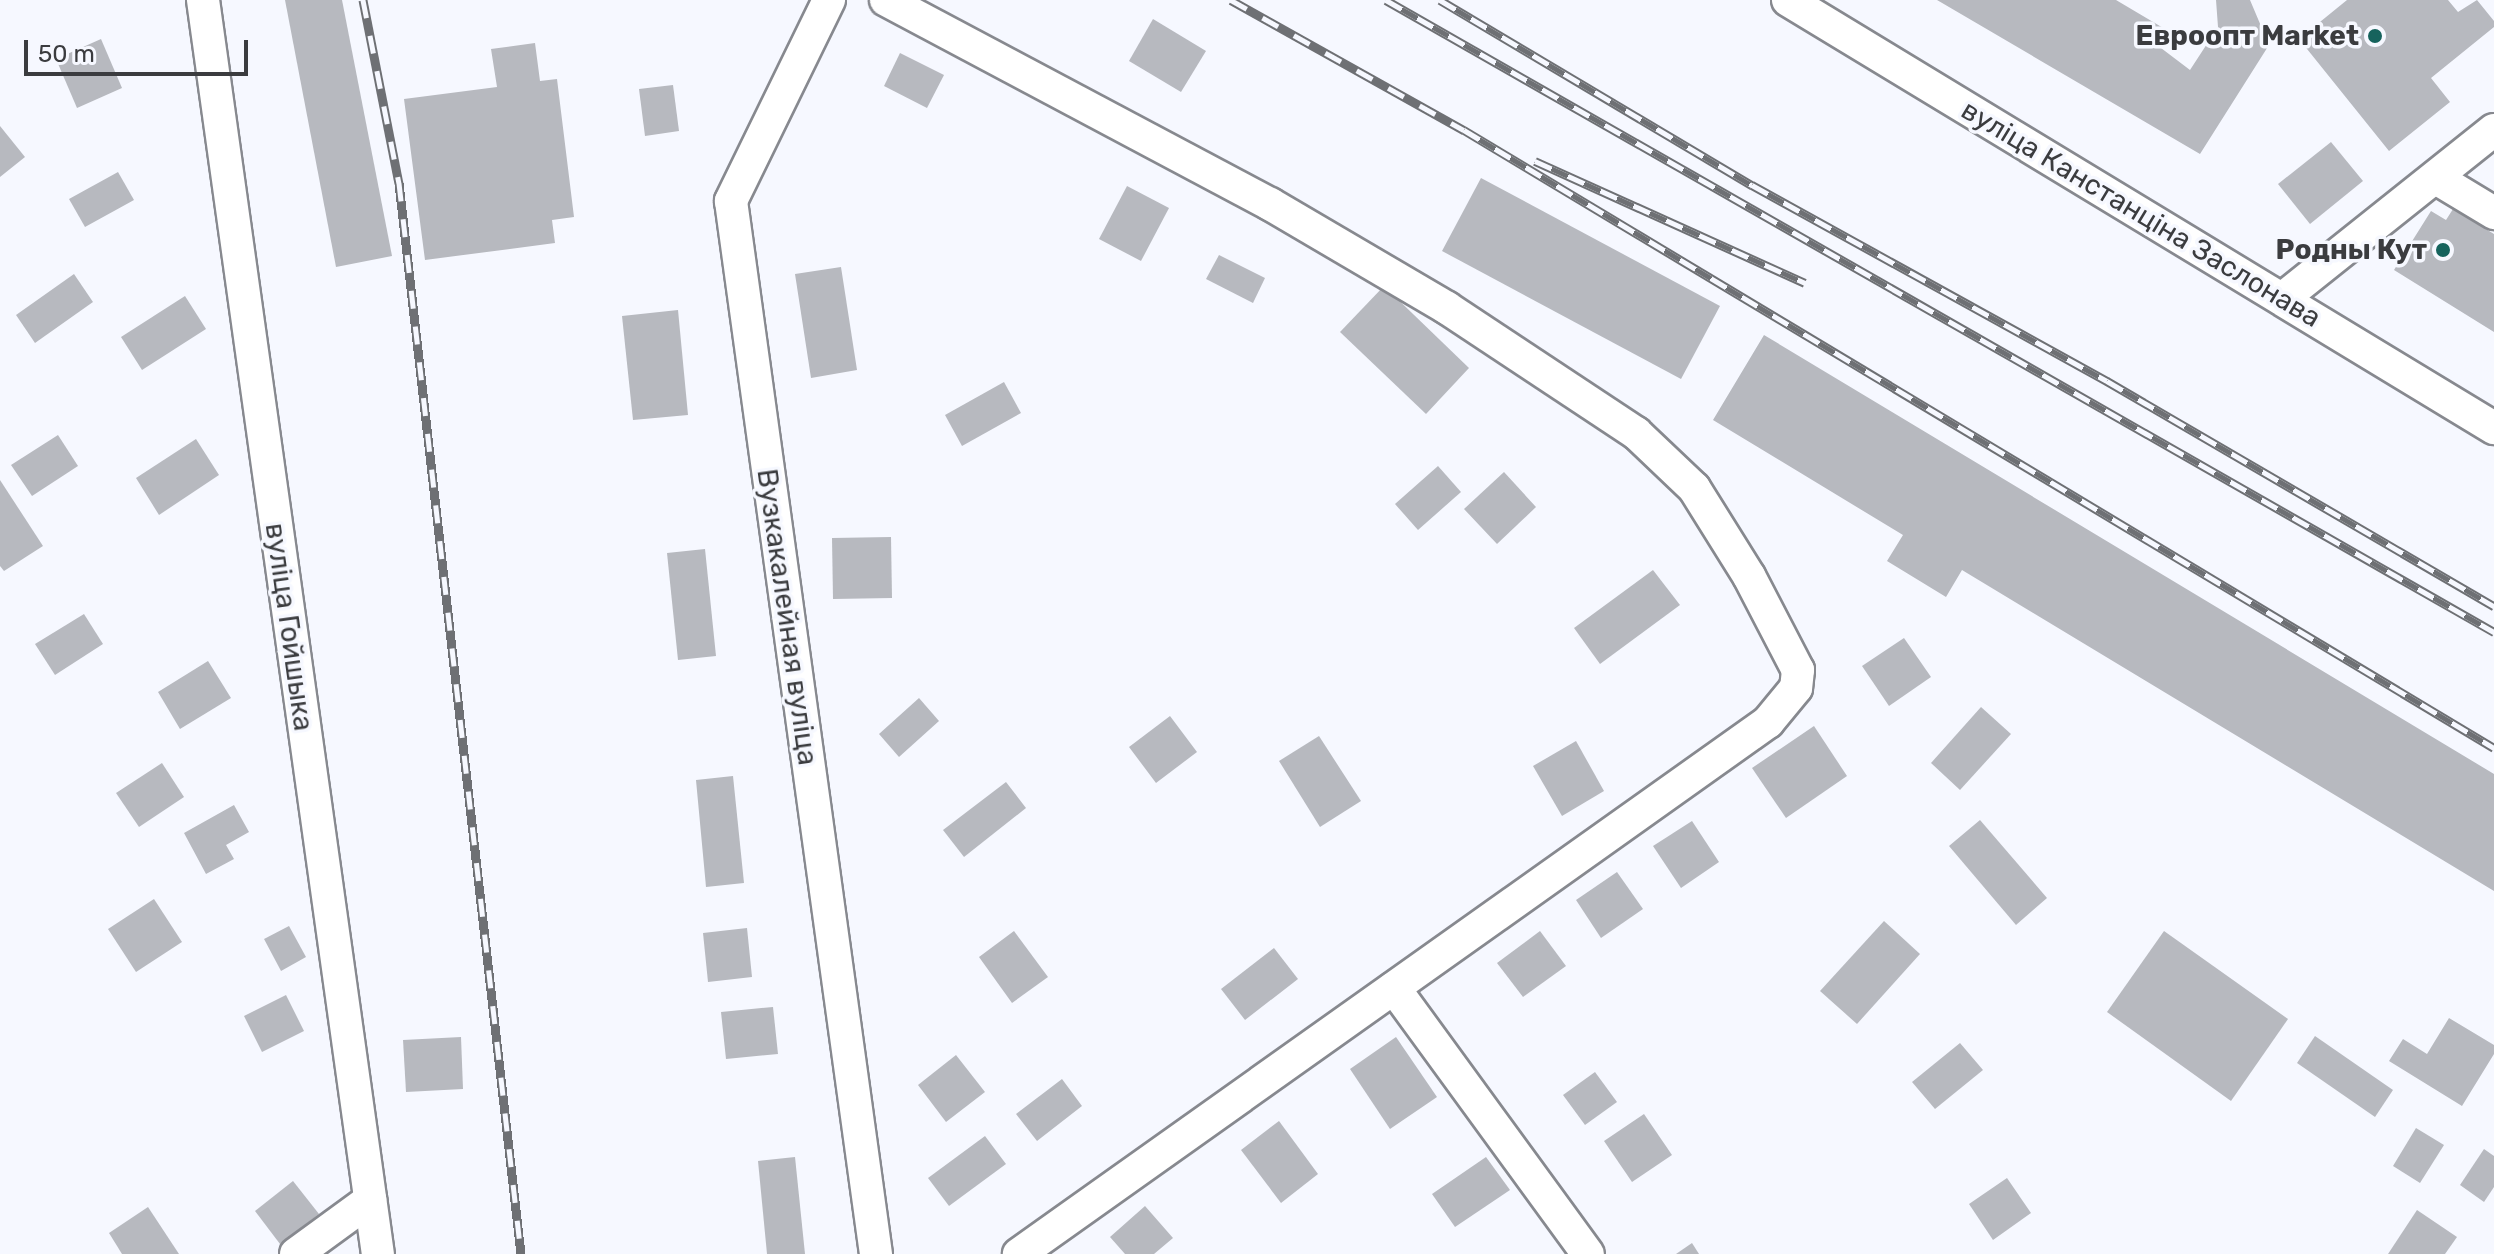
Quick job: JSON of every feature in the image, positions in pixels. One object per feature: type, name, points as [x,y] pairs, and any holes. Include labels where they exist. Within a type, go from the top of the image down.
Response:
[{"type":"street","name":"вуліца Гойшыка","points":[[203,0],[378,1254]]},
{"type":"street","name":"Вузкакалейная вуліца","points":[[829,0],[731,201],[876,1254]]},
{"type":"street","points":[[886,0],[1270,204],[1447,308],[1636,433],[1694,488],[1791,651],[1798,670],[1796,688],[1768,722],[1019,1254]]},
{"type":"street","name":"вуліца Канстанціна Заслонава","points":[[1788,0],[2494,428]]},
{"type":"street","points":[[2282,299],[2494,130]]},
{"type":"street","points":[[2436,178],[2494,213]]},
{"type":"street","points":[[1394,988],[1588,1254]]},
{"type":"street","points":[[296,1254],[370,1200]]},
{"type":"building","points":[[285,0],[342,0],[392,256],[336,267]]},
{"type":"building","points":[[1937,0],[2116,0],[2170,32],[2161,48],[2190,70],[2218,27],[2216,0],[2250,0],[2269,45],[2200,154]]},
{"type":"building","points":[[2347,0],[2448,0],[2458,12],[2477,0],[2494,21],[2494,27],[2431,78],[2450,102],[2389,151],[2299,39]]},
{"type":"building","points":[[1153,19],[1206,51],[1181,92],[1129,61]]},
{"type":"building","points":[[101,39],[122,88],[77,108],[56,59]]},
{"type":"building","points":[[535,43],[540,81],[557,79],[574,217],[552,220],[555,243],[425,260],[404,99],[497,87],[491,49]]},
{"type":"building","points":[[900,53],[944,75],[927,108],[884,86]]},
{"type":"building","points":[[673,85],[679,131],[645,136],[639,89]]},
{"type":"building","points":[[0,126],[25,157],[0,177]]},
{"type":"building","points":[[2331,142],[2363,181],[2310,224],[2278,184]]},
{"type":"building","points":[[118,172],[134,200],[85,227],[69,199]]},
{"type":"building","points":[[1481,178],[1720,306],[1681,379],[1442,251]]},
{"type":"building","points":[[1127,186],[1169,208],[1141,261],[1099,239]]},
{"type":"building","points":[[2453,209],[2494,234],[2494,332],[2394,270],[2431,211],[2446,220]]},
{"type":"building","points":[[1219,255],[1265,278],[1253,303],[1206,279]]},
{"type":"building","points":[[841,267],[857,370],[811,378],[795,274]]},
{"type":"building","points":[[74,274],[93,302],[35,343],[16,315]]},
{"type":"building","points":[[1384,286],[1469,368],[1426,414],[1340,332]]},
{"type":"building","points":[[185,296],[206,329],[142,370],[121,337]]},
{"type":"building","points":[[678,310],[688,415],[633,420],[622,316]]},
{"type":"building","points":[[1764,335],[2494,774],[2494,891],[1962,570],[1946,597],[1887,561],[1903,535],[1713,420]]},
{"type":"building","points":[[1004,382],[1021,413],[962,446],[945,415]]},
{"type":"building","points":[[58,435],[78,466],[32,496],[11,465]]},
{"type":"building","points":[[196,439],[219,475],[159,515],[136,478]]},
{"type":"building","points":[[1438,466],[1461,492],[1418,530],[1395,504]]},
{"type":"building","points":[[1504,472],[1536,507],[1497,544],[1464,509]]},
{"type":"building","points":[[0,480],[43,546],[4,571],[0,566]]},
{"type":"building","points":[[891,537],[892,598],[833,599],[832,538]]},
{"type":"building","points":[[705,549],[716,656],[678,660],[667,553]]},
{"type":"building","points":[[1653,570],[1680,605],[1600,664],[1574,628]]},
{"type":"building","points":[[84,614],[103,644],[55,675],[35,644]]},
{"type":"building","points":[[1904,638],[1931,677],[1889,706],[1862,666]]},
{"type":"building","points":[[208,661],[231,698],[180,729],[158,692]]},
{"type":"building","points":[[919,698],[939,721],[899,757],[879,734]]},
{"type":"building","points":[[1981,707],[2011,734],[1960,790],[1931,763]]},
{"type":"building","points":[[1170,716],[1197,752],[1156,783],[1129,747]]},
{"type":"building","points":[[1814,726],[1847,776],[1786,818],[1752,768]]},
{"type":"building","points":[[1319,736],[1361,801],[1320,827],[1279,761]]},
{"type":"building","points":[[1576,741],[1604,791],[1562,816],[1533,766]]},
{"type":"building","points":[[162,763],[184,797],[139,827],[116,793]]},
{"type":"building","points":[[733,776],[744,883],[706,887],[696,780]]},
{"type":"building","points":[[1006,782],[1026,808],[964,857],[943,830]]},
{"type":"building","points":[[234,805],[249,832],[226,845],[234,859],[206,874],[184,833]]},
{"type":"building","points":[[1980,820],[2047,898],[2016,925],[1949,846]]},
{"type":"building","points":[[1692,821],[1719,862],[1681,888],[1653,846]]},
{"type":"building","points":[[1617,872],[1643,909],[1601,938],[1576,900]]},
{"type":"building","points":[[154,899],[182,942],[136,972],[108,929]]},
{"type":"building","points":[[1884,921],[1920,954],[1857,1024],[1820,991]]},
{"type":"building","points":[[289,926],[306,957],[281,971],[264,939]]},
{"type":"building","points":[[747,928],[752,977],[708,982],[703,933]]},
{"type":"building","points":[[1014,931],[1048,977],[1012,1003],[979,957]]},
{"type":"building","points":[[1540,931],[1566,966],[1523,997],[1497,963]]},
{"type":"building","points":[[2164,931],[2288,1019],[2231,1101],[2107,1012]]},
{"type":"building","points":[[1274,948],[1298,979],[1245,1020],[1221,989]]},
{"type":"building","points":[[286,995],[304,1031],[262,1052],[244,1016]]},
{"type":"building","points":[[773,1007],[778,1054],[726,1059],[721,1012]]},
{"type":"building","points":[[2449,1018],[2494,1045],[2494,1054],[2462,1106],[2389,1061],[2403,1039],[2427,1054]]},
{"type":"building","points":[[2315,1036],[2393,1090],[2375,1117],[2297,1063]]},
{"type":"building","points":[[461,1037],[463,1089],[406,1092],[403,1040]]},
{"type":"building","points":[[1396,1037],[1437,1097],[1390,1129],[1350,1069]]},
{"type":"building","points":[[1960,1043],[1983,1070],[1935,1109],[1912,1082]]},
{"type":"building","points":[[956,1055],[985,1092],[946,1122],[918,1085]]},
{"type":"building","points":[[1595,1072],[1617,1102],[1585,1125],[1563,1095]]},
{"type":"building","points":[[1062,1079],[1082,1106],[1037,1141],[1016,1114]]},
{"type":"building","points":[[1644,1114],[1672,1155],[1632,1182],[1604,1141]]},
{"type":"building","points":[[1279,1121],[1318,1174],[1281,1203],[1241,1150]]},
{"type":"building","points":[[2416,1128],[2444,1145],[2420,1183],[2393,1166]]},
{"type":"building","points":[[985,1136],[1006,1164],[949,1206],[928,1178]]},
{"type":"building","points":[[2484,1149],[2494,1156],[2494,1187],[2484,1202],[2460,1185]]},
{"type":"building","points":[[795,1157],[805,1254],[767,1254],[758,1161]]},
{"type":"building","points":[[1486,1157],[1510,1190],[1455,1227],[1432,1194]]},
{"type":"building","points":[[2007,1178],[2031,1213],[1993,1240],[1969,1204]]},
{"type":"building","points":[[293,1181],[319,1214],[280,1244],[255,1211]]},
{"type":"building","points":[[1145,1206],[1173,1238],[1154,1254],[1125,1254],[1110,1237]]},
{"type":"building","points":[[148,1207],[179,1254],[122,1254],[109,1233]]},
{"type":"building","points":[[2417,1210],[2457,1237],[2445,1254],[2388,1254]]},
{"type":"building","points":[[1692,1243],[1699,1254],[1676,1254]]},
{"type":"railway","points":[[363,0],[399,183],[521,1254]]},
{"type":"railway","points":[[1231,0],[1464,130],[2494,748]]},
{"type":"railway","points":[[1386,0],[2494,632]]},
{"type":"railway","points":[[1440,0],[1752,185],[2107,381],[2494,606]]},
{"type":"railway","points":[[1535,161],[1805,283]]},
{"type":"place","name":"Евроопт Market","points":[[2375,36]]},
{"type":"place","name":"Родны Кут","points":[[2443,250]]}]
